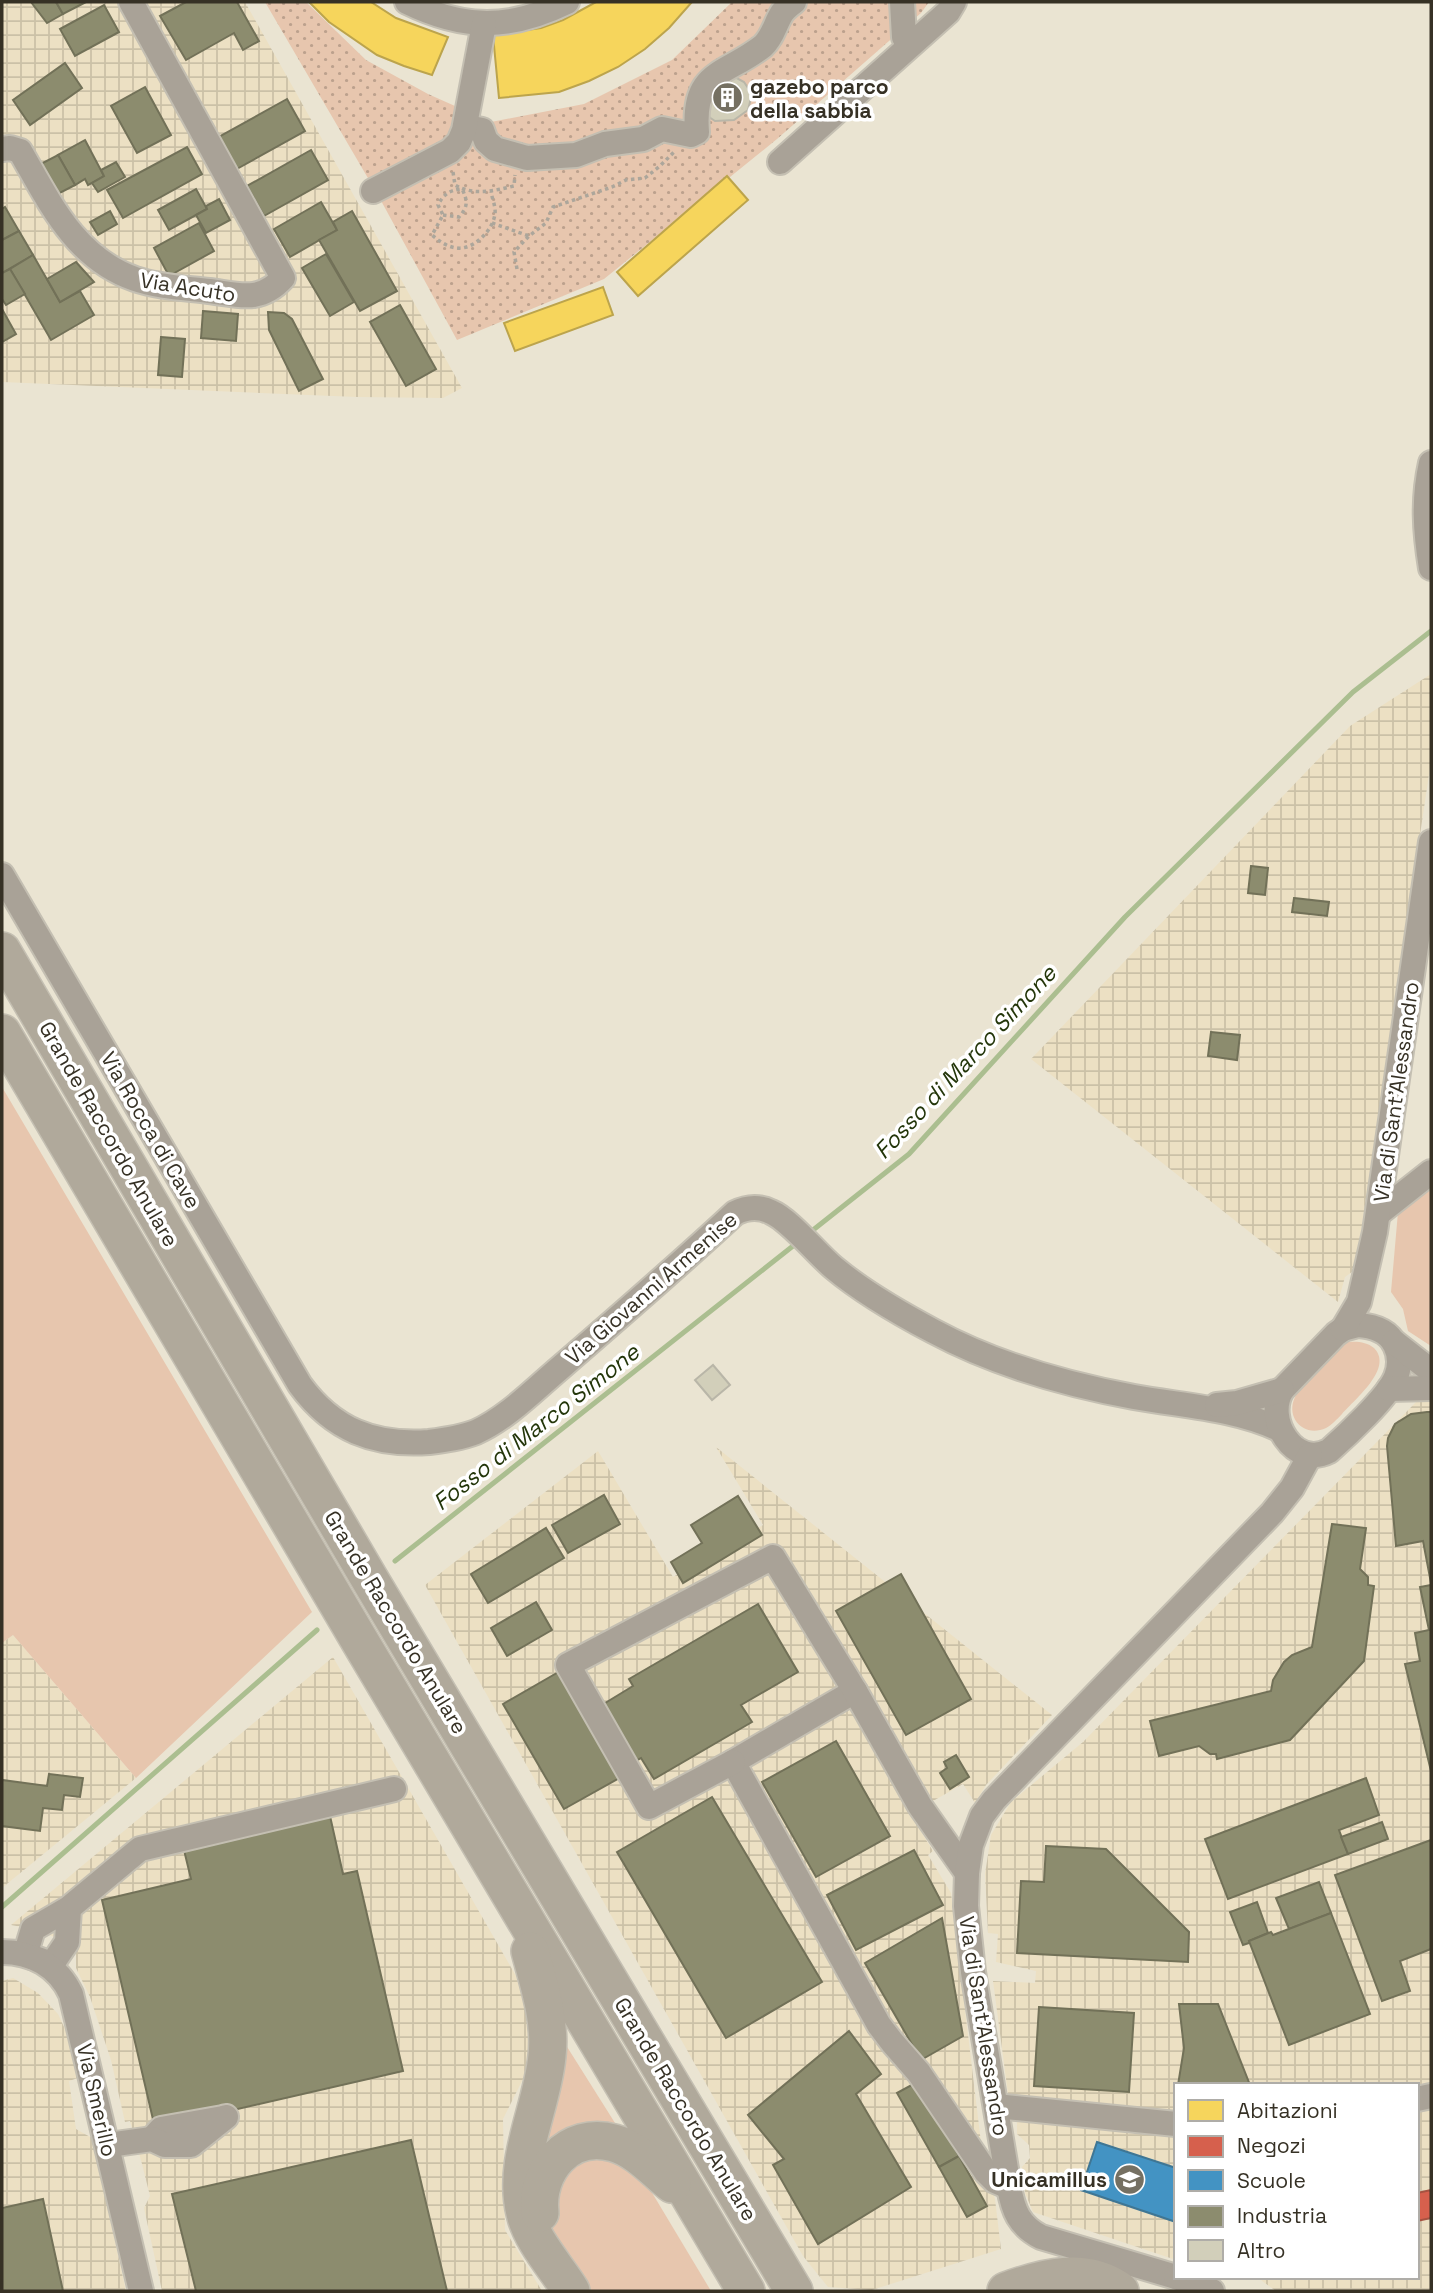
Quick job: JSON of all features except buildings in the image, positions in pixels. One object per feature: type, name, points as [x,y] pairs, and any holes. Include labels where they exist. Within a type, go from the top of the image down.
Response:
[{"type":"highway","name":"Grande Raccordo Anulare","points":[[2,951],[347,1540],[794,2285]]},
{"type":"highway","name":"Grande Raccordo Anulare","points":[[2,1032],[746,2291]]},
{"type":"highway","points":[[521,1913],[542,1997],[548,2043],[544,2079],[523,2163],[524,2209],[530,2227],[563,2278]]},
{"type":"highway","points":[[563,2278],[540,2216],[539,2190],[552,2163],[562,2154],[579,2145],[600,2141],[622,2146],[692,2200]]},
{"type":"highway","points":[[1006,2291],[1044,2279],[1082,2284],[1095,2278],[1120,2291]]},
{"type":"street","name":"Via Acuto","points":[[2,149],[20,151],[64,225],[88,252],[115,271],[148,283],[251,297],[274,288],[283,278],[131,2]]},
{"type":"street","points":[[407,2],[442,17],[484,24],[528,18],[567,2]]},
{"type":"street","points":[[472,128],[482,130],[486,141],[495,149],[527,158],[576,155],[605,144],[643,139],[662,129],[691,135],[697,132],[696,102],[706,85],[718,72],[765,44],[782,12],[794,2]]},
{"type":"street","points":[[902,2],[904,37]]},
{"type":"street","points":[[780,162],[948,12],[954,2]]},
{"type":"street","points":[[373,191],[450,151],[459,142],[464,130],[484,24]]},
{"type":"street","points":[[1431,463],[1424,504],[1431,568]]},
{"type":"street","name":"Via di Sant'Alessandro","points":[[1282,1390],[1343,1329],[1359,1302],[1371,1258],[1431,842]]},
{"type":"street","name":"Via Rocca di Cave","points":[[2,875],[300,1385]]},
{"type":"street","points":[[1379,1213],[1431,1172]]},
{"type":"street","name":"Via Giovanni Armenise","points":[[300,1385],[325,1414],[365,1436],[404,1442],[463,1437],[491,1423],[518,1403],[646,1295],[735,1213],[745,1209],[761,1209],[776,1215],[844,1276],[877,1298],[931,1330],[987,1356],[1062,1382],[1202,1407],[1247,1417],[1279,1429]]},
{"type":"street","name":"Via di Sant'Alessandro","points":[[1174,2276],[1035,2234],[1024,2227],[1016,2213],[1009,2187],[971,1960],[967,1921],[967,1873],[974,1835],[994,1800],[1272,1513],[1292,1488],[1310,1455],[1316,1456],[1329,1451],[1389,1389],[1399,1366],[1398,1353],[1373,1289],[1371,1258]]},
{"type":"street","points":[[1343,1329],[1366,1326],[1390,1338],[1431,1371]]},
{"type":"street","points":[[1389,1389],[1431,1388]]},
{"type":"street","points":[[1282,1390],[1276,1407],[1279,1429],[1293,1446],[1310,1455]]},
{"type":"street","name":"Via Giovanni Armenise","points":[[1202,1407],[1237,1403],[1282,1390]]},
{"type":"street","points":[[855,1690],[733,1762],[649,1807],[568,1665],[774,1557],[855,1690],[920,1806],[967,1873]]},
{"type":"street","points":[[733,1762],[879,2025],[913,2064],[986,2172],[995,2181],[1009,2187]]},
{"type":"street","points":[[14,1953],[52,1964],[67,1942],[69,1908],[140,1849],[394,1789]]},
{"type":"street","name":"Via Smerillo","points":[[14,1953],[57,1972],[71,1994],[141,2291]]},
{"type":"street","points":[[996,2106],[1174,2124]]},
{"type":"street","points":[[108,2145],[152,2139]]},
{"type":"street","name":"Via di Sant'Alessandro","points":[[1181,2279],[1212,2291]]},
{"type":"path","points":[[516,269],[514,252],[546,223],[553,207],[626,180],[645,177],[691,135]]},
{"type":"path","points":[[452,170],[454,185],[467,192],[491,192],[514,186],[518,155]]},
{"type":"path","points":[[443,215],[438,205],[442,197],[452,190],[462,189]]},
{"type":"path","points":[[443,215],[459,217],[466,209],[467,199],[462,189]]},
{"type":"path","points":[[443,215],[432,235],[443,243],[459,248],[476,242],[489,231],[492,223],[495,212],[491,192]]},
{"type":"path","points":[[492,223],[529,236]]},
{"type":"shaded area","points":[[2,2],[245,2],[462,388],[443,398],[357,397],[2,382]]},
{"type":"shaded area","points":[[265,2],[306,2],[366,60],[428,94],[491,122],[584,104],[672,60],[732,2],[929,2],[921,13],[777,139],[604,279],[457,340],[379,197]]},
{"type":"shaded area","points":[[1431,674],[1431,761],[1360,1238],[1359,1267],[1345,1277],[1338,1302],[1031,1059],[1350,726]]},
{"type":"shaded area","points":[[2,1087],[312,1612],[136,1778],[13,1635],[2,1643]]},
{"type":"shaded area","points":[[1431,1186],[1431,1346],[1408,1331],[1403,1309],[1391,1292],[1398,1212]]},
{"type":"shaded area","points":[[1348,1342],[1362,1342],[1374,1348],[1379,1356],[1376,1374],[1363,1392],[1326,1428],[1304,1428],[1295,1419],[1295,1397],[1311,1376]]},
{"type":"shaded area","points":[[1431,1400],[1431,2291],[1276,2291],[1261,2279],[1419,2279],[1419,2083],[1174,2083],[1174,2116],[1009,2101],[993,1981],[1035,1983],[1036,1971],[996,1962],[998,1934],[988,1933],[985,1874],[991,1835],[1011,1802],[1083,1742],[1417,1401]]},
{"type":"shaded area","points":[[716,1447],[1052,1715],[986,1785],[975,1803],[963,1784],[910,1814],[933,1851],[928,1855],[951,1893],[982,2151],[995,2199],[1001,2249],[872,2290],[828,2287],[803,2256],[425,1585],[598,1451],[673,1577],[763,1525]]},
{"type":"shaded area","points":[[13,1635],[136,1778],[2,1888],[2,1643]]},
{"type":"shaded area","points":[[333,1657],[516,1976],[529,2020],[529,2053],[523,2079],[503,2119],[505,2230],[542,2291],[162,2291],[144,2208],[150,2196],[130,2121],[125,2122],[111,2060],[90,1997],[76,1968],[76,1945],[33,1929],[11,1925]]},
{"type":"shaded area","points":[[13,1978],[38,1993],[58,2014],[73,2046],[78,2078],[69,2081],[76,2129],[92,2138],[126,2291],[2,2291],[2,1981]]},
{"type":"shaded area","points":[[564,2042],[615,2123],[575,2126],[542,2148]]},
{"type":"shaded area","points":[[1017,2121],[1174,2137],[1174,2259],[1033,2212],[1025,2193],[1022,2167],[1030,2158],[1029,2145],[1017,2134]]},
{"type":"shaded area","points":[[581,2155],[636,2166],[711,2291],[586,2291],[552,2231],[548,2212],[556,2175]]},
{"type":"waterway","name":"Fosso di Marco Simone","points":[[808,1234],[909,1154],[1125,917],[1353,692],[1431,631]]},
{"type":"waterway","name":"Fosso di Marco Simone","points":[[395,1561],[798,1242]]},
{"type":"waterway","name":"Fosso di Marco Simone","points":[[2,1907],[317,1630]]},
{"type":"place","name":"gazebo parco della sabbia","points":[[727,98]]},
{"type":"place","name":"Unicamillus","points":[[1130,2179]]}]
